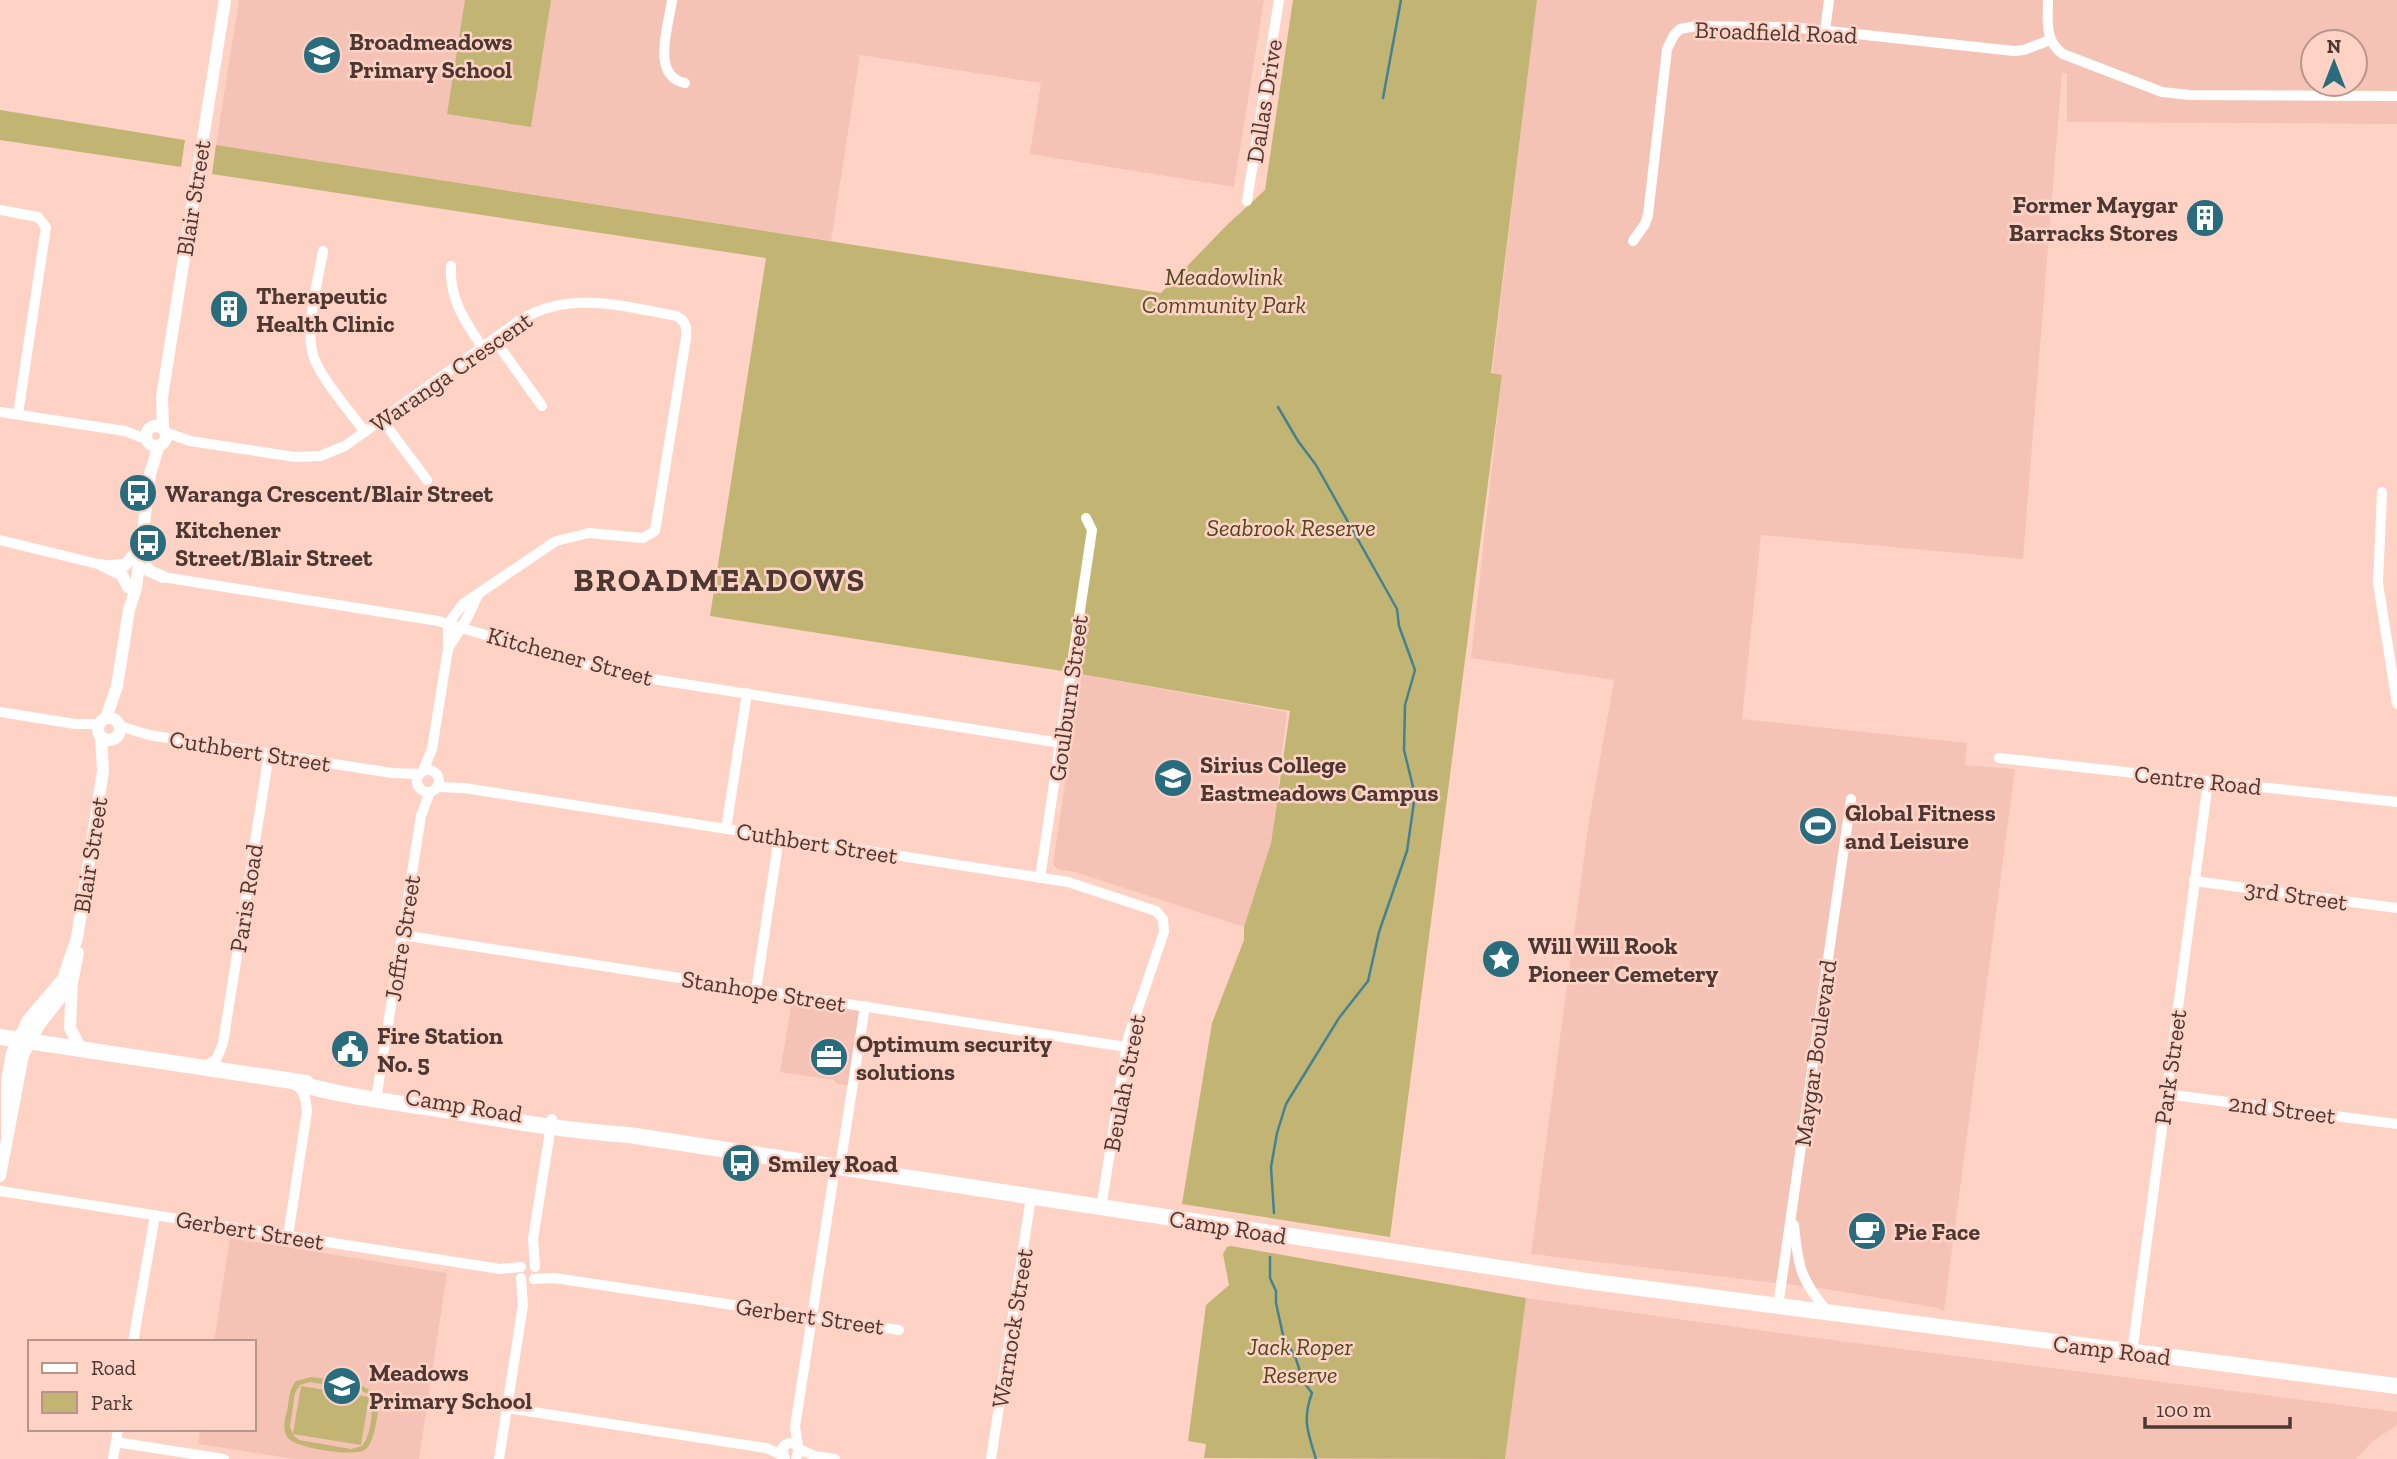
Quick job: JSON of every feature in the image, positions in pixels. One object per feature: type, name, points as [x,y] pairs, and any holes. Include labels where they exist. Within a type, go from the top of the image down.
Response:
[{"type":"main road","name":"Camp Road","points":[[0,1037],[1101,1208],[1199,1216],[1435,1259],[2397,1386]]},
{"type":"main road","name":"Camp Road","points":[[297,1083],[323,1090],[377,1096]]},
{"type":"street","name":"Blair Street","points":[[81,1049],[70,1028],[77,938],[225,0]]},
{"type":"street","points":[[672,0],[663,64],[669,76],[685,83]]},
{"type":"street","name":"Dallas Drive","points":[[1247,201],[1279,0]]},
{"type":"street","points":[[1825,30],[1829,0]]},
{"type":"street","points":[[2048,0],[2050,40],[2056,49],[2151,89],[2173,95],[2397,96]]},
{"type":"street","name":"Broadfield Road","points":[[1633,242],[1646,224],[1648,215],[1667,49],[1679,29],[1696,26],[1780,27],[2014,51],[2050,40]]},
{"type":"street","points":[[0,210],[38,217],[44,223],[46,231],[18,414]]},
{"type":"street","points":[[323,251],[311,331],[313,356],[365,432]]},
{"type":"street","points":[[451,266],[454,297],[464,320],[482,347]]},
{"type":"street","name":"Waranga Crescent","points":[[0,412],[281,456],[313,458],[337,451],[482,347],[551,305],[577,302],[676,316],[683,321],[687,331],[656,527],[652,534],[643,538],[598,533],[566,537],[537,552],[463,604],[448,624]]},
{"type":"street","points":[[494,339],[542,406]]},
{"type":"street","points":[[382,419],[427,480]]},
{"type":"street","points":[[2382,492],[2378,583],[2397,704]]},
{"type":"street","name":"Goulburn Street","points":[[1040,878],[1092,530],[1086,518]]},
{"type":"street","points":[[0,540],[102,565],[122,566],[136,556],[148,570],[163,577]]},
{"type":"street","points":[[102,565],[122,575],[132,587],[143,580],[163,577]]},
{"type":"street","name":"Kitchener Street","points":[[163,577],[448,624],[614,673],[1061,743]]},
{"type":"street","name":"Waranga Crescent","points":[[461,627],[478,595]]},
{"type":"street","name":"Joffre Street","points":[[377,1096],[448,649],[448,624]]},
{"type":"street","name":"Joffre Street","points":[[448,649],[461,627]]},
{"type":"street","points":[[726,829],[747,694]]},
{"type":"street","name":"Cuthbert Street","points":[[0,712],[1040,878],[1089,888],[1150,908],[1163,919]]},
{"type":"street","name":"Paris Road","points":[[204,1068],[217,1058],[223,1043],[269,754]]},
{"type":"street","name":"Centre Road","points":[[1999,758],[2397,802]]},
{"type":"street","name":"Park Street","points":[[2132,1353],[2208,782]]},
{"type":"street","name":"Maygar Boulevard","points":[[1778,1306],[1851,799]]},
{"type":"street","points":[[756,990],[779,837]]},
{"type":"street","name":"3rd Street","points":[[2194,881],[2397,908]]},
{"type":"street","name":"Beulah Street","points":[[1101,1208],[1126,1047],[1164,932],[1163,919]]},
{"type":"street","name":"Stanhope Street","points":[[402,935],[1126,1047]]},
{"type":"street","name":"Blair Street","points":[[24,1040],[28,1020],[63,979],[77,938]]},
{"type":"street","name":"Blair Street","points":[[24,1040],[72,983]]},
{"type":"street","points":[[784,1454],[795,1427],[865,1006]]},
{"type":"street","points":[[0,1176],[24,1040]]},
{"type":"street","name":"Paris Road","points":[[223,1043],[225,1059],[234,1073]]},
{"type":"street","points":[[297,1083],[305,1097],[307,1111]]},
{"type":"street","points":[[288,1236],[307,1111],[313,1098],[323,1090]]},
{"type":"street","name":"2nd Street","points":[[2166,1094],[2397,1124]]},
{"type":"street","points":[[499,1459],[551,1123]]},
{"type":"street","name":"Gerbert Street","points":[[0,1191],[899,1330]]},
{"type":"street","name":"Warnock Street","points":[[991,1459],[1031,1197]]},
{"type":"street","points":[[1793,1208],[1804,1281],[1827,1311]]},
{"type":"street","points":[[133,1340],[155,1215]]},
{"type":"street","points":[[507,1408],[765,1448],[784,1454]]},
{"type":"street","points":[[795,1427],[798,1453]]},
{"type":"street","points":[[113,1459],[118,1431]]},
{"type":"street","points":[[116,1442],[224,1459]]},
{"type":"street","points":[[784,1454],[791,1443],[798,1453],[835,1459]]},
{"type":"shaded area","points":[[239,0],[1264,0],[1234,187],[1030,154],[1041,83],[860,55],[831,241],[216,145]]},
{"type":"shaded area","points":[[1537,0],[2397,0],[2397,124],[2067,122],[2067,73],[2062,73],[2023,559],[1761,535],[1742,719],[1967,743],[1965,765],[2015,769],[1944,1311],[1826,1289],[1531,1254],[1589,821],[1614,680],[1471,658],[1502,375],[1492,373]]},
{"type":"shaded area","name":"Sirius College Eastmeadows Campus","points":[[1081,674],[1287,712],[1271,843],[1244,927],[1075,872],[1057,869],[1053,864]]},
{"type":"shaded area","points":[[793,995],[865,1006],[853,1086],[837,1084],[834,1080],[780,1072]]},
{"type":"shaded area","name":"Meadows Primary School","points":[[230,1238],[447,1273],[419,1459],[295,1459],[198,1444],[200,1431],[256,1431],[256,1340],[214,1340]]},
{"type":"shaded area","points":[[1526,1298],[2397,1412],[2397,1425],[2373,1441],[2356,1459],[1505,1459]]},
{"type":"green space","points":[[465,0],[551,0],[531,127],[447,114]]},
{"type":"green space","name":"Seabrook Reserve","points":[[1293,0],[1537,0],[1491,373],[1502,375],[1390,1237],[1182,1204],[1212,1023],[1244,940],[1244,927],[1271,843],[1290,711],[1081,674],[710,616],[766,258],[212,174],[216,145],[1161,293],[1265,190]]},
{"type":"green space","points":[[0,110],[185,140],[181,167],[0,140]]},
{"type":"green space","name":"Jack Roper Reserve","points":[[1227,1247],[1526,1298],[1505,1459],[1204,1458],[1206,1444],[1188,1441],[1206,1305],[1229,1285],[1223,1254]]},
{"type":"green space","points":[[311,1377],[358,1384],[373,1393],[377,1400],[380,1398],[374,1433],[366,1449],[360,1452],[326,1451],[293,1442],[288,1438],[285,1422],[290,1392],[296,1381]],"holes":[[[310,1382],[368,1394],[372,1413],[368,1435],[362,1446],[351,1449],[299,1440],[294,1436],[290,1427],[295,1393],[300,1385]]]},
{"type":"green space","points":[[301,1386],[369,1397],[361,1445],[293,1434]]},
{"type":"waterway","points":[[1383,98],[1401,0]]},
{"type":"waterway","points":[[1274,1213],[1271,1167],[1286,1104],[1339,1018],[1368,981],[1379,932],[1407,851],[1415,795],[1404,750],[1405,705],[1415,670],[1399,626],[1397,609],[1316,465],[1278,407]]},
{"type":"waterway","points":[[1270,1257],[1270,1278],[1276,1291],[1283,1335],[1296,1359],[1303,1381],[1312,1393],[1307,1418],[1316,1459]]},
{"type":"place","name":"Broadmeadows Primary School","points":[[322,55]]},
{"type":"place","name":"Former Maygar Barracks Stores","points":[[2205,218]]},
{"type":"place","name":"Therapeutic Health Clinic","points":[[229,309]]},
{"type":"place","name":"Waranga Crescent/Blair Street","points":[[138,493]]},
{"type":"place","name":"Kitchener Street/Blair Street","points":[[148,543]]},
{"type":"place","name":"Sirius College Eastmeadows Campus","points":[[1173,778]]},
{"type":"place","name":"Global Fitness and Leisure","points":[[1818,826]]},
{"type":"place","name":"Will Will Rook Pioneer Cemetery","points":[[1501,959]]},
{"type":"place","name":"Fire Station No. 5","points":[[350,1049]]},
{"type":"place","name":"Optimum security solutions","points":[[829,1057]]},
{"type":"place","name":"Smiley Road","points":[[741,1163]]},
{"type":"place","name":"Pie Face","points":[[1867,1231]]},
{"type":"place","name":"Meadows Primary School","points":[[342,1386]]},
{"type":"district","name":"BROADMEADOWS","points":[[720,580]]},
{"type":"park label","name":"Meadowlink Community Park","points":[[1224,290]]}]
